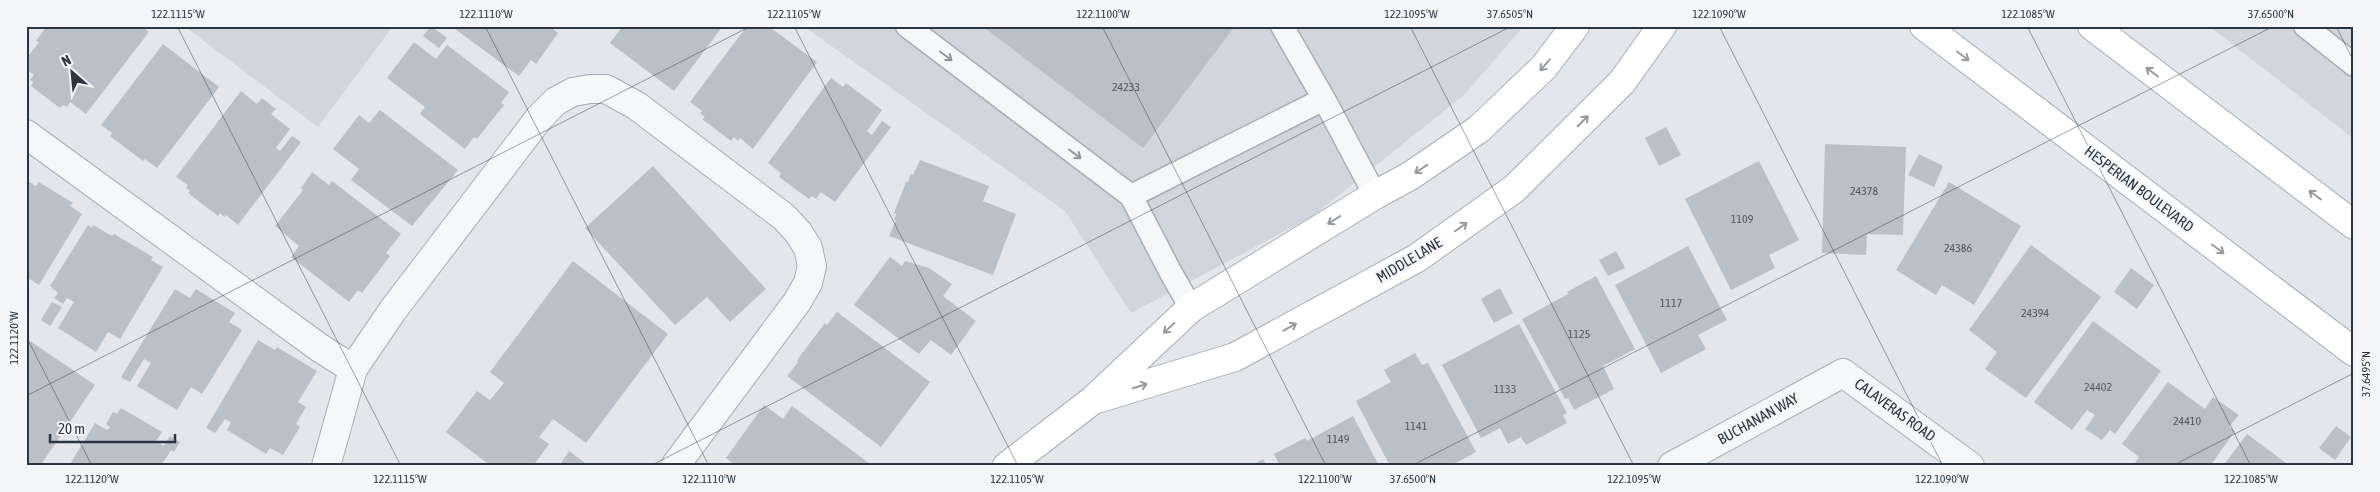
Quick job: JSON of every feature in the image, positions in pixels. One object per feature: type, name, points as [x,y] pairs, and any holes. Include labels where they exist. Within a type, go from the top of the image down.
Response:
[{"type":"street","name":"MIDDLE LANE","points":[[1007,466],[1093,400],[1191,308],[1375,194],[1410,176],[1479,129],[1544,67],[1575,26]]},
{"type":"street","name":"MIDDLE LANE","points":[[1093,400],[1235,357],[1417,258],[1514,189],[1622,82],[1662,26]]},
{"type":"street","name":"HESPERIAN BOULEVARD","points":[[1924,26],[2354,352]]},
{"type":"street","points":[[2092,26],[2354,225]]},
{"type":"street","points":[[333,463],[353,370],[393,310],[540,117],[556,101],[573,92],[590,89],[606,90],[636,106],[784,217],[808,248],[812,266],[808,283],[797,302],[675,466]]},
{"type":"street","points":[[26,134],[353,370]]},
{"type":"street","name":"BUCHANAN WAY","points":[[1672,466],[1844,373]]},
{"type":"street","name":"CALAVERAS ROAD","points":[[1844,373],[1970,466]]},
{"type":"lane","points":[[907,26],[1130,196],[1191,308]]},
{"type":"lane","points":[[1282,26],[1375,194]]},
{"type":"lane","points":[[2305,26],[2354,65]]},
{"type":"lane","points":[[1130,196],[1324,100]]},
{"type":"shaded area","points":[[184,26],[393,26],[318,127]]},
{"type":"shaded area","points":[[803,26],[1524,26],[1465,94],[1313,216],[1131,313],[1065,211]]},
{"type":"shaded area","points":[[2209,26],[2354,26],[2354,139]]},
{"type":"building","points":[[47,26],[141,26],[149,32],[86,114],[70,102],[67,107],[63,105],[60,108],[31,86],[33,82],[30,80],[34,75],[26,69],[26,59],[39,42],[36,41]]},
{"type":"building","points":[[431,26],[447,38],[439,48],[423,36]]},
{"type":"building","points":[[451,26],[555,26],[553,29],[558,33],[536,64],[531,60],[519,76]]},
{"type":"building","points":[[623,26],[723,26],[674,91],[610,43]]},
{"type":"building","points":[[747,26],[768,26],[817,62],[753,149],[740,138],[738,141],[734,137],[731,141],[702,119],[705,117],[700,113],[702,111],[690,102]]},
{"type":"building","points":[[982,26],[1235,26],[1143,148]]},
{"type":"building","points":[[414,42],[436,59],[447,45],[509,92],[501,103],[504,105],[477,139],[474,137],[465,149],[420,114],[425,107],[387,78]]},
{"type":"building","points":[[163,44],[219,87],[157,168],[145,159],[143,161],[110,136],[112,133],[101,125]]},
{"type":"building","points":[[831,78],[843,87],[846,83],[882,110],[867,131],[872,135],[882,121],[891,127],[835,202],[821,192],[816,199],[812,196],[809,199],[779,177],[781,173],[768,163]]},
{"type":"building","points":[[241,91],[257,104],[262,98],[276,109],[271,114],[290,129],[276,148],[280,151],[292,136],[301,142],[238,225],[226,215],[224,217],[220,213],[218,216],[188,193],[190,191],[186,188],[188,185],[176,177]]},
{"type":"building","points":[[380,110],[458,170],[412,226],[351,180],[359,169],[333,149],[359,115],[369,123]]},
{"type":"building","points":[[1666,127],[1681,155],[1659,166],[1645,138]]},
{"type":"building","points":[[1825,144],[1906,147],[1903,235],[1867,234],[1866,255],[1822,253]]},
{"type":"building","points":[[1919,154],[1943,166],[1934,187],[1908,175]]},
{"type":"building","points":[[920,160],[989,186],[983,201],[1016,214],[993,275],[889,236],[896,220],[894,220],[896,214],[894,213],[906,182],[908,182],[911,174],[913,175]]},
{"type":"building","points":[[1759,161],[1799,240],[1769,255],[1775,268],[1731,290],[1685,199]]},
{"type":"building","points":[[653,166],[766,289],[730,322],[707,297],[675,325],[585,228]]},
{"type":"building","points":[[312,172],[329,185],[332,181],[401,234],[386,253],[390,256],[362,293],[358,290],[349,302],[291,257],[299,246],[275,226],[303,190],[301,188]]},
{"type":"building","points":[[26,180],[36,186],[39,182],[73,203],[70,206],[82,214],[39,285],[26,277]]},
{"type":"building","points":[[1949,182],[2021,226],[1974,305],[1942,285],[1936,295],[1896,270]]},
{"type":"building","points":[[88,225],[92,228],[93,225],[112,236],[114,234],[153,257],[151,260],[163,267],[120,339],[108,332],[96,352],[58,328],[74,302],[67,298],[63,304],[54,298],[58,293],[50,286]]},
{"type":"building","points":[[2031,245],[2101,297],[2026,398],[1985,369],[1997,352],[1969,330]]},
{"type":"building","points":[[1688,246],[1727,320],[1698,335],[1706,349],[1661,373],[1615,285]]},
{"type":"building","points":[[1616,251],[1625,268],[1608,276],[1599,260]]},
{"type":"building","points":[[890,257],[902,266],[905,261],[929,268],[952,284],[943,296],[976,321],[951,355],[931,340],[919,354],[854,305]]},
{"type":"building","points":[[573,261],[668,334],[586,443],[553,419],[539,437],[549,444],[533,466],[491,466],[446,432],[477,391],[490,400],[504,383],[490,372]]},
{"type":"building","points":[[2131,268],[2154,285],[2137,309],[2114,292]]},
{"type":"building","points":[[1596,276],[1635,349],[1603,366],[1614,389],[1574,410],[1568,398],[1565,399],[1522,319]]},
{"type":"building","points":[[1500,288],[1513,313],[1494,323],[1481,299]]},
{"type":"building","points":[[175,289],[190,298],[196,289],[235,313],[229,322],[242,330],[202,394],[191,387],[177,410],[137,386],[151,363],[144,359],[130,382],[121,377]]},
{"type":"building","points":[[52,302],[62,307],[50,326],[41,320]]},
{"type":"building","points":[[837,312],[930,382],[881,447],[787,376],[825,323],[827,325]]},
{"type":"building","points":[[2093,321],[2161,371],[2115,434],[2110,430],[2102,440],[2085,429],[2095,415],[2087,410],[2072,430],[2034,402]]},
{"type":"building","points":[[1519,324],[1567,413],[1563,415],[1567,423],[1526,445],[1521,437],[1508,444],[1500,428],[1481,438],[1442,365]]},
{"type":"building","points":[[27,339],[95,385],[40,466],[26,466]]},
{"type":"building","points":[[258,340],[275,350],[277,347],[317,371],[298,402],[306,407],[296,424],[300,427],[283,455],[270,448],[266,454],[227,430],[231,422],[225,419],[215,433],[206,428]]},
{"type":"building","points":[[1415,353],[1422,365],[1428,363],[1476,452],[1450,466],[1390,466],[1356,401],[1391,382],[1384,370]]},
{"type":"building","points":[[2168,382],[2205,409],[2213,397],[2239,415],[2229,427],[2235,431],[2210,466],[2133,466],[2139,457],[2122,444]]},
{"type":"building","points":[[764,405],[783,419],[792,406],[873,466],[737,466],[726,458]]},
{"type":"building","points":[[121,408],[162,432],[156,441],[164,446],[170,436],[180,442],[174,452],[171,450],[161,466],[69,466],[95,423],[107,430],[110,427],[106,424],[113,412],[117,414]]},
{"type":"building","points":[[1353,416],[1379,466],[1280,466],[1274,454],[1305,438],[1307,441]]},
{"type":"building","points":[[2336,426],[2351,437],[2335,460],[2319,448]]},
{"type":"building","points":[[2247,434],[2290,466],[2223,466]]},
{"type":"building","points":[[569,451],[589,466],[559,466]]},
{"type":"building","points":[[1263,459],[1267,466],[1251,466]]}]
